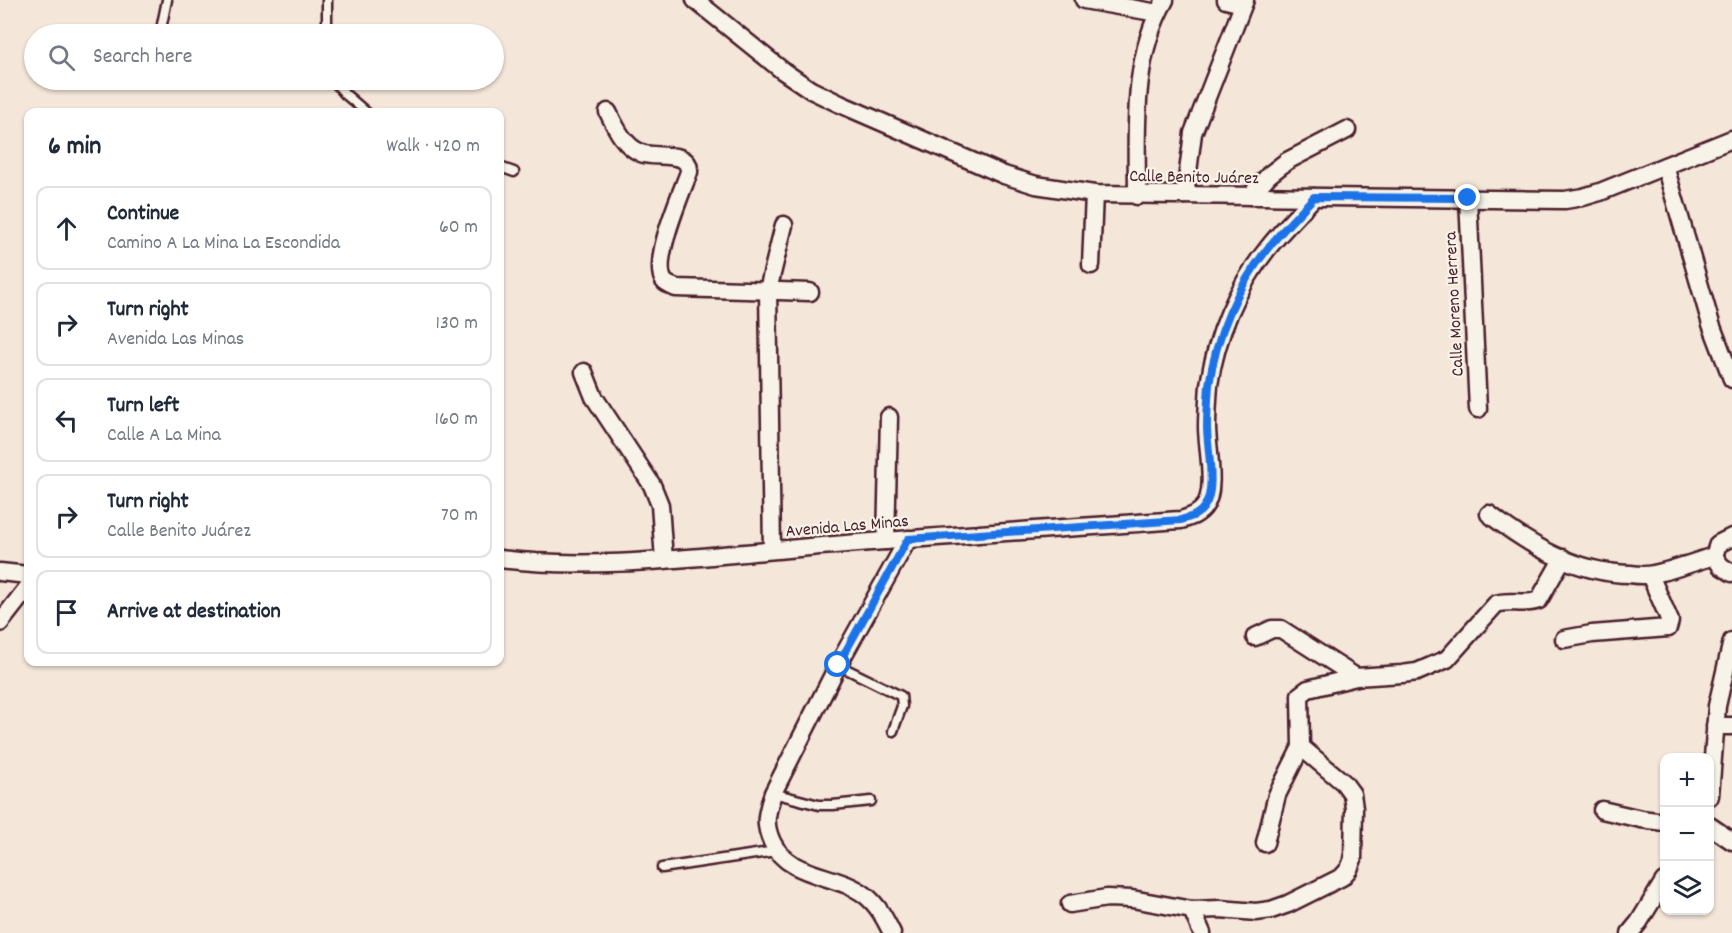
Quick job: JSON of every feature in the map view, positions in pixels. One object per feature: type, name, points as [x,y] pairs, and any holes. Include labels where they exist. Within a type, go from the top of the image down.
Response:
[{"type":"street","name":"Calle Benito Juárez","points":[[695,0],[783,71],[811,90],[1004,175],[1036,185],[1094,194],[1565,200],[1583,197],[1732,139]]},
{"type":"street","points":[[1084,0],[1161,6],[1140,75],[1137,100],[1137,196]]},
{"type":"street","points":[[1185,195],[1193,133],[1244,2],[1226,0]]},
{"type":"street","points":[[608,112],[616,129],[628,144],[642,153],[679,157],[689,166],[689,172],[665,238],[662,254],[662,273],[669,285],[676,288],[810,292]]},
{"type":"street","points":[[1250,196],[1269,175],[1287,161],[1347,130]]},
{"type":"street","points":[[1665,166],[1711,324],[1732,379]]},
{"type":"street","points":[[1091,265],[1094,194]]},
{"type":"street","name":"Avenida Las Minas","points":[[504,559],[565,565],[664,560],[908,539],[1181,520],[1196,516],[1206,506],[1211,491],[1207,425],[1209,386],[1217,349],[1228,316],[1248,277],[1268,248],[1314,197]]},
{"type":"street","name":"Calle Moreno Herrera","points":[[1468,198],[1478,409]]},
{"type":"street","points":[[772,550],[768,290],[784,225]]},
{"type":"street","points":[[584,372],[594,397],[652,485],[660,506],[664,560]]},
{"type":"street","points":[[886,541],[889,417]]},
{"type":"street","points":[[1489,514],[1515,534],[1592,570],[1650,575],[1714,556]]},
{"type":"street","points":[[1714,556],[1718,544],[1732,537]]},
{"type":"street","points":[[892,933],[881,912],[866,896],[847,884],[794,866],[776,851],[766,828],[773,793],[838,665],[908,539]]},
{"type":"street","points":[[1714,556],[1721,566],[1732,573]]},
{"type":"street","points":[[1265,843],[1277,795],[1301,747],[1299,700],[1304,691],[1356,677],[1417,672],[1447,659],[1496,604],[1539,600],[1563,558]]},
{"type":"street","points":[[0,572],[24,575]]},
{"type":"street","points":[[1564,639],[1592,634],[1668,628],[1670,621],[1650,575]]},
{"type":"street","points":[[0,623],[24,592]]},
{"type":"street","points":[[1255,637],[1272,629],[1281,629],[1356,677]]},
{"type":"street","points":[[1713,753],[1717,706],[1732,641]]},
{"type":"street","points":[[1715,726],[1732,726]]},
{"type":"street","points":[[1070,904],[1107,898],[1132,899],[1192,910],[1220,909],[1256,912],[1288,904],[1342,878],[1353,859],[1352,794],[1344,783],[1301,747]]},
{"type":"street","points":[[1602,810],[1660,821]]},
{"type":"street","points":[[1714,829],[1732,841]]},
{"type":"street","points":[[1630,933],[1660,889]]},
{"type":"street","points":[[1192,910],[1202,933]]},
{"type":"lane","points":[[162,24],[167,0]]},
{"type":"lane","points":[[327,0],[327,24]]},
{"type":"lane","points":[[342,90],[361,108]]},
{"type":"lane","points":[[504,168],[514,172]]},
{"type":"lane","points":[[838,665],[901,696],[902,706],[893,730]]},
{"type":"lane","points":[[773,793],[819,805],[871,801]]},
{"type":"lane","points":[[663,868],[776,851]]},
{"type":"route","points":[[838,665],[908,539],[1181,520],[1196,516],[1206,506],[1211,491],[1207,425],[1209,386],[1217,349],[1228,316],[1248,277],[1268,248],[1314,197],[1468,198]]}]
